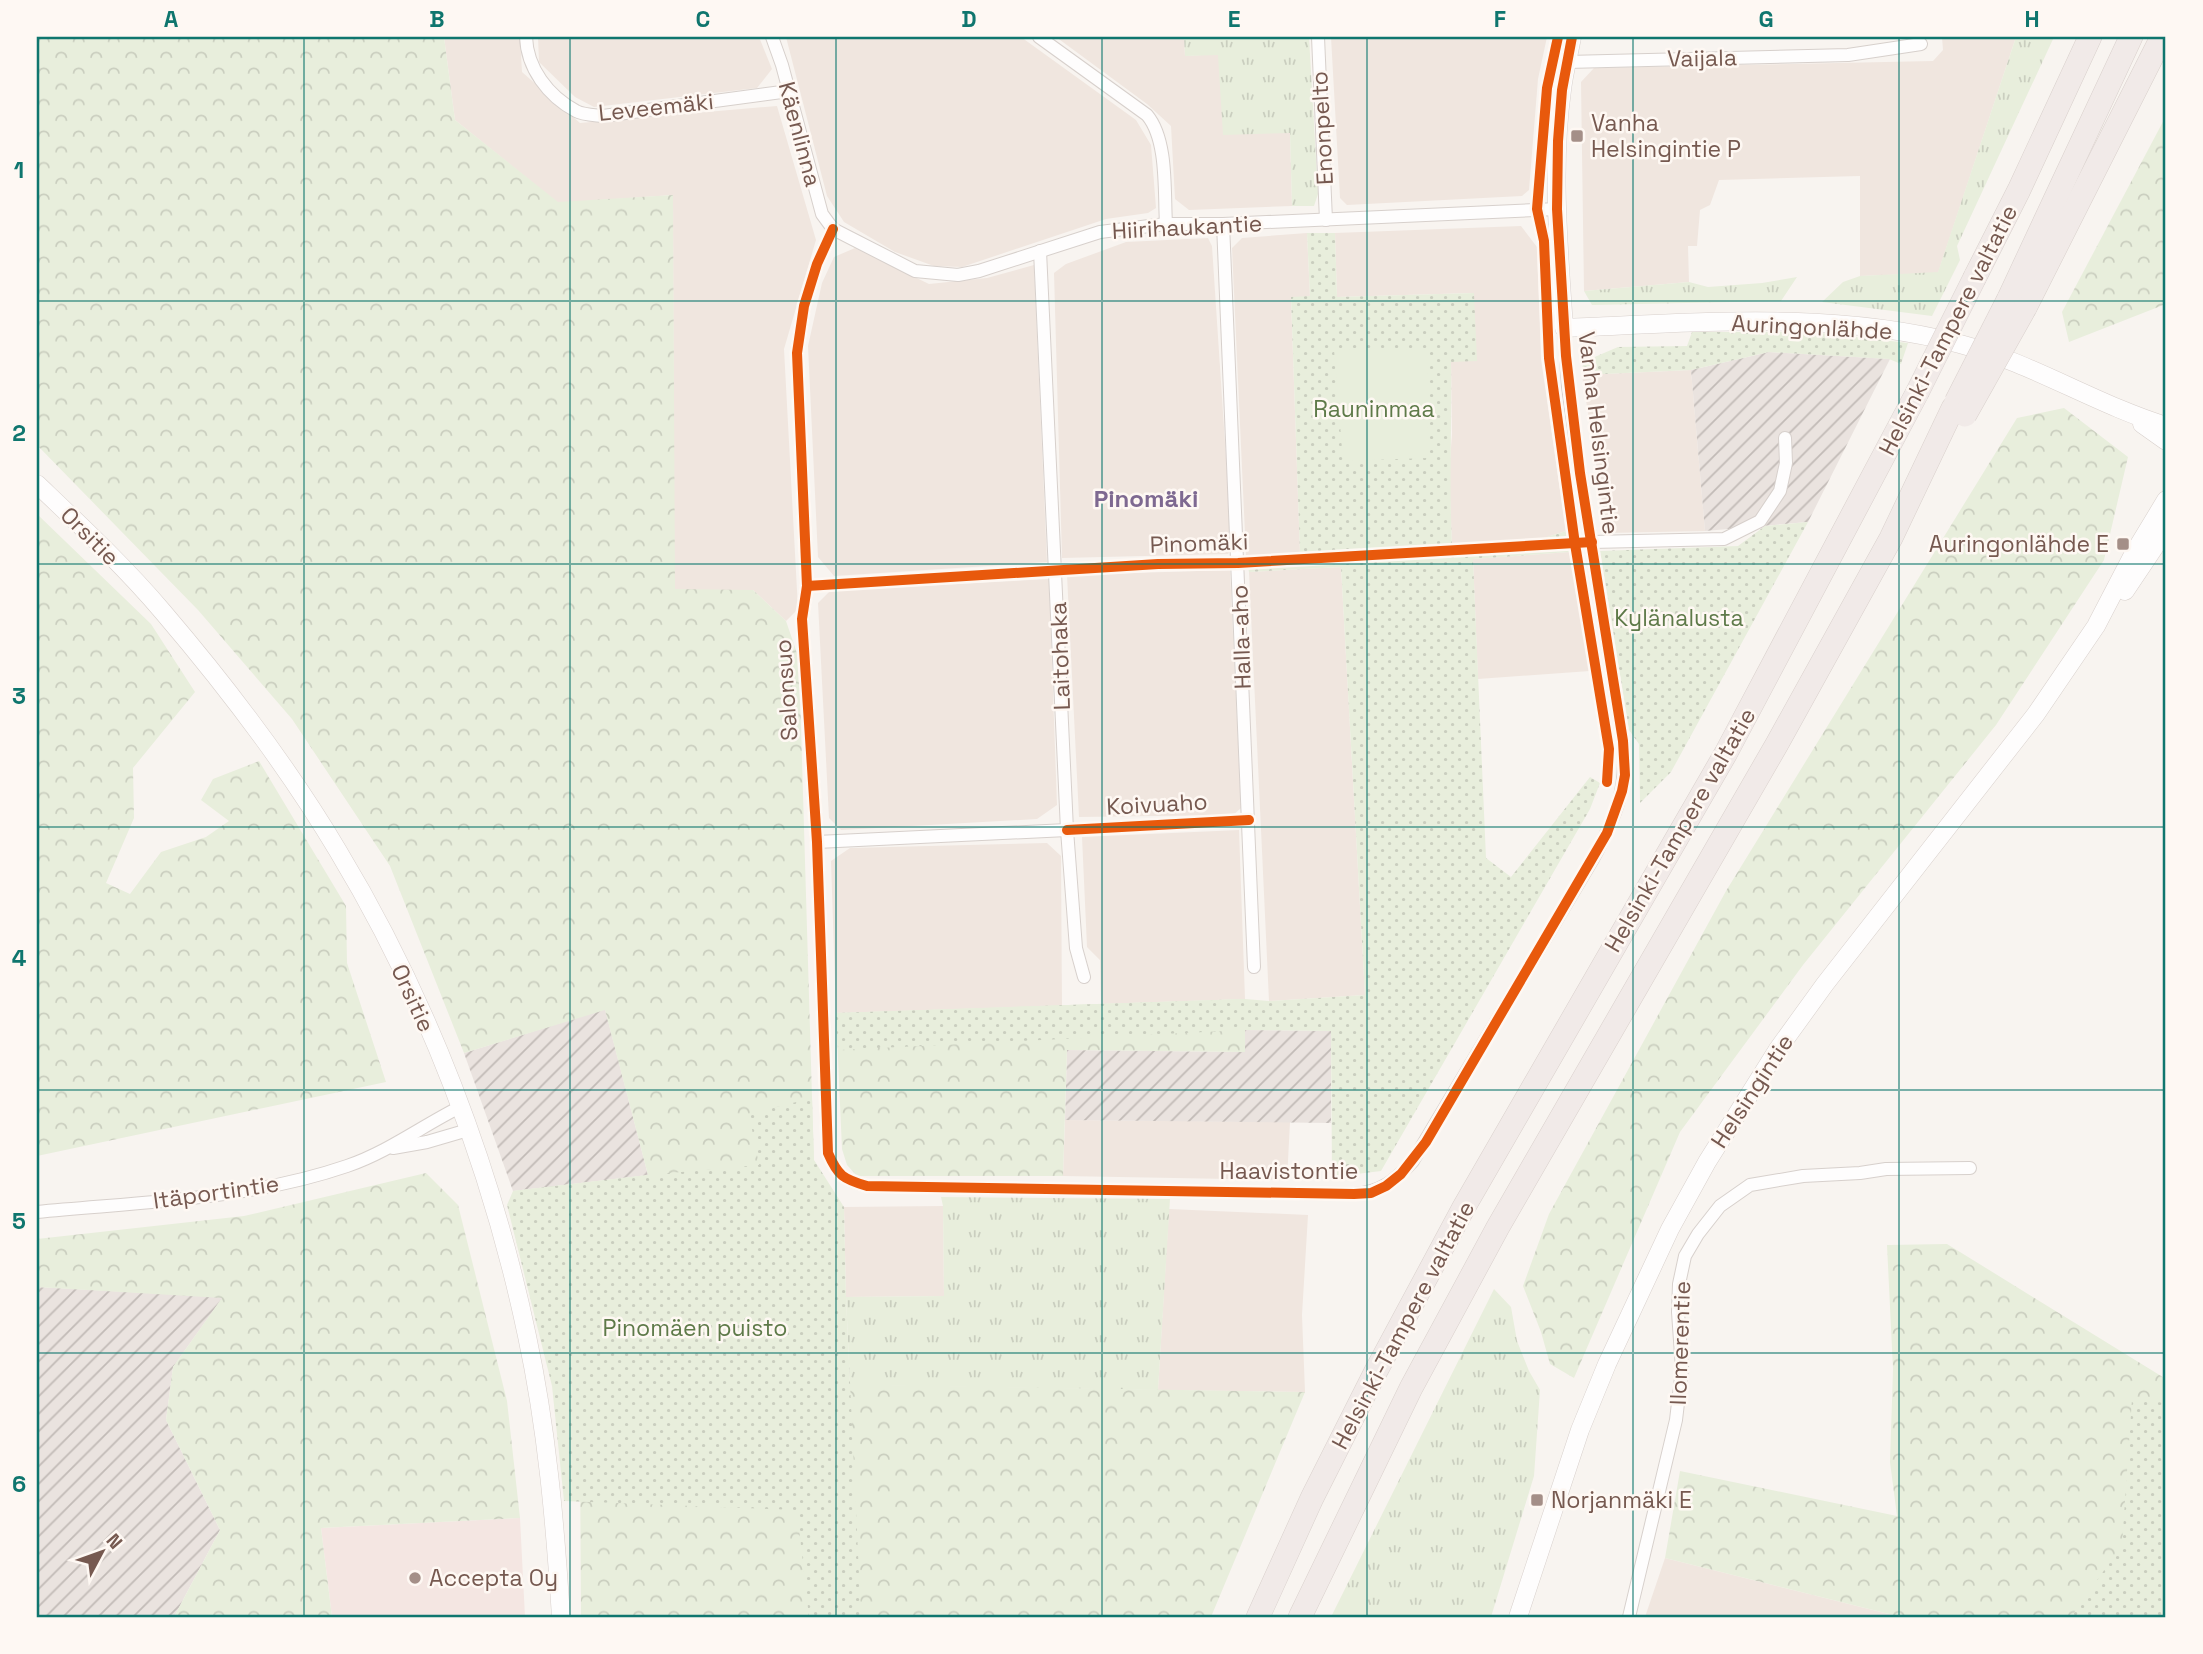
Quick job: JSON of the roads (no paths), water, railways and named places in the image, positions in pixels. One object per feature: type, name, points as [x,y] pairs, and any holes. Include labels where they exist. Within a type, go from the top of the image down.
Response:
[{"type":"highway","name":"Helsinki-Tampere valtatie","points":[[1258,1617],[1312,1498],[1370,1382],[1517,1113],[1726,753],[1917,393],[2031,166],[2090,37]]},
{"type":"highway","name":"Helsinki-Tampere valtatie","points":[[1300,1617],[1411,1388],[1498,1227],[1777,744],[2017,304],[2131,37]]},
{"type":"highway","points":[[2017,304],[2162,37]]},
{"type":"main road","name":"Vanha Helsingintie","points":[[1564,328],[1558,209],[1558,141],[1562,90],[1572,37]]},
{"type":"main road","name":"Auringonlähde","points":[[1564,328],[1775,322],[1860,326],[1905,333],[1960,344],[2002,357],[2128,414],[2166,426]]},
{"type":"main road","name":"Auringonlähde","points":[[2128,414],[2166,441]]},
{"type":"main road","name":"Orsitie","points":[[37,484],[161,610],[232,697],[292,780],[338,851],[379,925],[421,1013],[468,1130],[501,1234],[527,1335],[543,1427],[554,1516],[561,1617]]},
{"type":"main road","name":"Helsingintie","points":[[2096,626],[2134,553],[2166,500]]},
{"type":"main road","name":"Helsingintie","points":[[1518,1617],[1580,1430],[1607,1363],[1670,1230],[1738,1109],[1801,1016],[2036,714],[2166,530]]},
{"type":"street","name":"Leveemäki","points":[[526,37],[527,54],[539,80],[577,113],[603,116],[789,91]]},
{"type":"street","name":"Käenlinna","points":[[772,37],[822,214],[833,229]]},
{"type":"street","points":[[1039,37],[1147,115],[1155,125],[1160,140],[1166,223]]},
{"type":"street","name":"Enonpelto","points":[[1318,37],[1326,220]]},
{"type":"street","name":"Vaijala","points":[[1567,62],[1848,55],[1921,44]]},
{"type":"street","name":"Hiirihaukantie","points":[[833,229],[915,271],[958,275],[979,271],[1100,232],[1166,223],[1223,224],[1558,209]]},
{"type":"street","name":"Halla-aho","points":[[1223,224],[1254,967]]},
{"type":"street","name":"Salonsuo","points":[[828,1153],[817,842],[802,620],[807,586],[797,353],[804,306],[817,264],[833,229]]},
{"type":"street","name":"Laitohaka","points":[[1040,251],[1067,830],[1076,948],[1084,977]]},
{"type":"street","name":"Vanha Helsingintie","points":[[1564,328],[1572,411],[1623,741],[1625,775],[1622,792]]},
{"type":"street","points":[[1592,542],[1724,539],[1760,521],[1780,491],[1786,463],[1784,438]]},
{"type":"street","name":"Haavistontie","points":[[828,1153],[835,1170],[848,1181],[867,1185],[1371,1193],[1386,1186],[1401,1174],[1426,1142],[1593,859],[1618,809],[1622,792]]},
{"type":"street","points":[[817,842],[1067,830]]},
{"type":"street","name":"Itäportintie","points":[[389,1149],[420,1128],[460,1107]]},
{"type":"street","name":"Itäportintie","points":[[37,1212],[265,1189],[347,1166],[389,1149],[468,1130]]},
{"type":"street","name":"Ilomerentie","points":[[1629,1617],[1676,1420],[1682,1369],[1679,1284],[1685,1256],[1698,1234],[1720,1206],[1750,1185],[1803,1176],[1860,1174],[1886,1169],[1970,1168]]},
{"type":"place","name":"Vanha Helsingintie P","points":[[1577,136]]},
{"type":"place","name":"Auringonlähde E","points":[[2123,544]]},
{"type":"place","name":"Norjanmäki E","points":[[1537,1500]]},
{"type":"place","name":"Accepta Oy","points":[[415,1578]]},
{"type":"district","name":"Pinomäki","points":[[1146,499]]},
{"type":"park label","name":"Rauninmaa","points":[[1374,409]]},
{"type":"park label","name":"Kylänalusta","points":[[1679,618]]},
{"type":"park label","name":"Pinomäen puisto","points":[[695,1328]]}]
